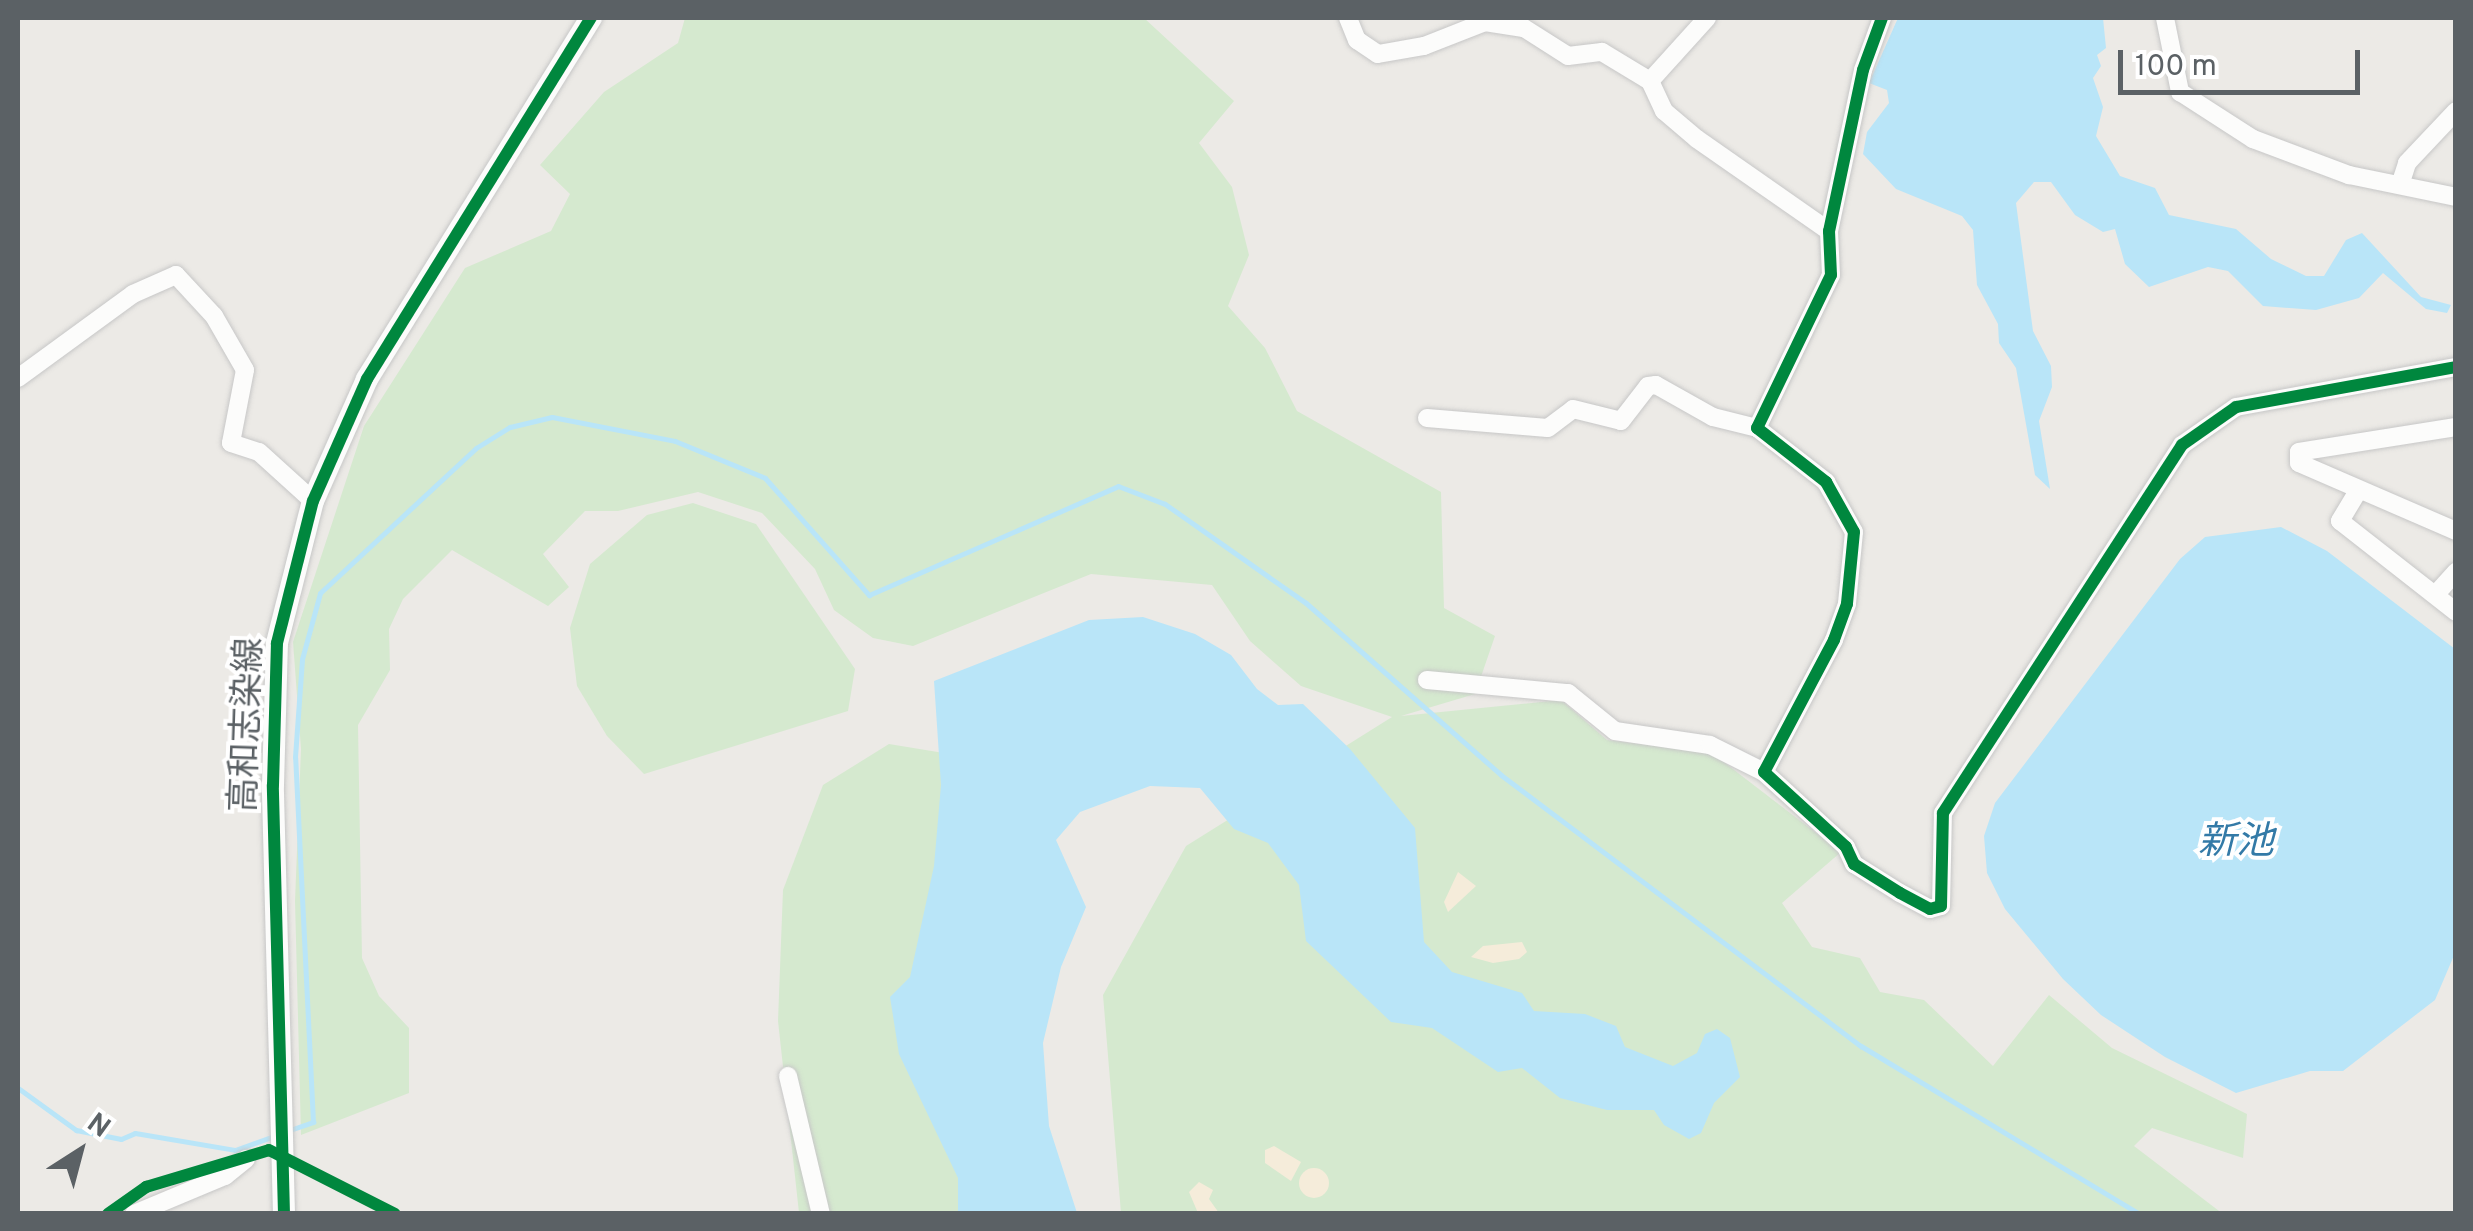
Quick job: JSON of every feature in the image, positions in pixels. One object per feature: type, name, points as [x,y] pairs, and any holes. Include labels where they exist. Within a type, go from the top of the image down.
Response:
[{"type":"street","name":"高和志染線","points":[[284,1214],[273,785],[277,643],[314,501],[367,379],[591,18]]},
{"type":"street","points":[[1348,18],[1356,40],[1378,54],[1424,46],[1484,22],[1524,28],[1568,56],[1602,52],[1650,81],[1664,111],[1697,139],[1829,231]]},
{"type":"street","points":[[1650,81],[1707,18]]},
{"type":"street","points":[[1756,428],[1831,275],[1829,231],[1863,70],[1882,18]]},
{"type":"street","points":[[2165,18],[2180,92],[2295,157],[2456,198]]},
{"type":"street","points":[[2400,185],[2407,163],[2456,110]]},
{"type":"street","points":[[18,378],[133,294],[176,275],[214,316],[245,370],[231,443],[259,452],[314,501]]},
{"type":"street","points":[[1427,680],[1568,693],[1616,730],[1710,746],[1764,772],[1846,847],[1854,864],[1930,909],[1941,906],[1942,813],[2182,445],[2236,407],[2456,367]]},
{"type":"street","points":[[1427,418],[1548,428],[1573,409],[1621,421],[1648,386],[1656,385],[1713,417],[1756,428],[1826,482],[1854,532],[1847,604],[1834,640],[1764,772]]},
{"type":"street","points":[[2456,426],[2299,452],[2299,463],[2456,531]]},
{"type":"street","points":[[2358,491],[2340,521],[2456,612]]},
{"type":"street","points":[[2436,594],[2456,572]]},
{"type":"street","points":[[788,1076],[820,1214]]},
{"type":"street","points":[[134,1214],[225,1176],[246,1159]]},
{"type":"green space","points":[[685,18],[1144,18],[1234,101],[1199,143],[1232,187],[1249,255],[1228,306],[1265,348],[1297,411],[1441,492],[1444,608],[1495,636],[1475,694],[1401,716],[1561,700],[1607,740],[1712,753],[1841,852],[1782,903],[1812,947],[1860,958],[1880,992],[1924,1000],[1993,1066],[2049,995],[2112,1048],[2247,1114],[2243,1158],[2152,1128],[2134,1146],[2223,1214],[1121,1213],[1103,995],[1186,846],[1392,717],[1301,686],[1250,641],[1212,585],[1091,574],[913,646],[873,638],[834,610],[815,569],[762,513],[698,492],[618,511],[585,511],[543,554],[569,587],[548,606],[452,550],[403,599],[389,629],[390,670],[358,725],[362,958],[379,996],[409,1028],[409,1093],[301,1135],[295,901],[301,749],[293,642],[364,426],[465,268],[551,231],[570,194],[540,165],[604,92],[678,43]]},
{"type":"green space","points":[[693,503],[756,524],[855,669],[848,711],[644,774],[607,736],[577,686],[570,628],[590,564],[647,515]]},
{"type":"green space","points":[[889,744],[962,756],[1019,1213],[799,1213],[778,1021],[783,890],[823,785]]},
{"type":"sand","points":[[1458,872],[1476,886],[1448,912],[1444,902]]},
{"type":"sand","points":[[1522,942],[1527,952],[1519,959],[1493,963],[1471,957],[1483,946]]},
{"type":"sand","points":[[1274,1146],[1301,1162],[1291,1181],[1265,1163],[1265,1150]]},
{"type":"sand","points":[[1314,1168],[1325,1172],[1329,1183],[1325,1194],[1314,1198],[1303,1194],[1299,1183],[1303,1172]]},
{"type":"sand","points":[[1199,1182],[1213,1190],[1209,1199],[1219,1213],[1198,1213],[1189,1192]]},
{"type":"water","points":[[1898,18],[2103,18],[2106,48],[2097,55],[2101,66],[2093,78],[2103,107],[2096,136],[2120,176],[2155,188],[2169,215],[2236,229],[2271,259],[2306,276],[2324,276],[2346,240],[2362,233],[2421,297],[2451,305],[2447,313],[2426,309],[2383,273],[2359,298],[2316,310],[2263,306],[2228,271],[2208,267],[2149,287],[2125,264],[2115,229],[2103,232],[2075,215],[2051,182],[2034,182],[2016,203],[2033,331],[2051,366],[2052,387],[2039,421],[2050,489],[2035,475],[2016,368],[1999,343],[1998,324],[1977,285],[1973,230],[1962,216],[1896,189],[1863,154],[1867,132],[1889,103],[1887,90],[1869,83]]},
{"type":"water","name":"新池","points":[[2281,527],[2327,551],[2455,649],[2455,953],[2435,1000],[2343,1071],[2310,1071],[2236,1093],[2165,1057],[2101,1015],[2063,979],[2005,909],[1987,873],[1984,836],[1995,803],[2180,559],[2205,537]]},
{"type":"water","points":[[1143,617],[1195,634],[1231,655],[1257,689],[1278,705],[1303,704],[1350,749],[1415,828],[1424,942],[1452,972],[1522,993],[1534,1011],[1585,1014],[1616,1026],[1625,1047],[1673,1066],[1697,1053],[1705,1034],[1717,1029],[1730,1038],[1740,1077],[1714,1103],[1701,1133],[1689,1139],[1664,1125],[1654,1110],[1607,1110],[1560,1098],[1522,1068],[1498,1072],[1432,1028],[1391,1022],[1306,941],[1299,885],[1268,843],[1234,829],[1200,788],[1150,786],[1080,812],[1056,840],[1086,907],[1061,967],[1043,1043],[1049,1126],[1077,1213],[958,1213],[958,1178],[899,1054],[890,997],[910,977],[934,866],[941,785],[934,681],[1089,620]]},
{"type":"waterway","points":[[287,1131],[313,1122],[295,757],[302,659],[320,593],[476,448],[510,427],[552,417],[675,441],[765,478],[869,595],[1118,486],[1165,504],[1306,603],[1501,775],[1861,1046],[2140,1214]]},
{"type":"waterway","points":[[18,1088],[76,1130],[121,1139],[135,1133],[235,1150],[277,1135]]},
{"type":"cycle path","points":[[284,1214],[273,785],[277,643],[313,501],[367,379],[591,18]]},
{"type":"cycle path","points":[[1882,18],[1863,70],[1829,231],[1831,275],[1757,428],[1826,482],[1854,532],[1847,604],[1834,640],[1764,772],[1846,847],[1854,864],[1900,893],[1930,909],[1941,906],[1943,813],[2182,445],[2236,407],[2456,367]]},
{"type":"cycle path","points":[[108,1214],[146,1187],[269,1150],[395,1214]]}]
